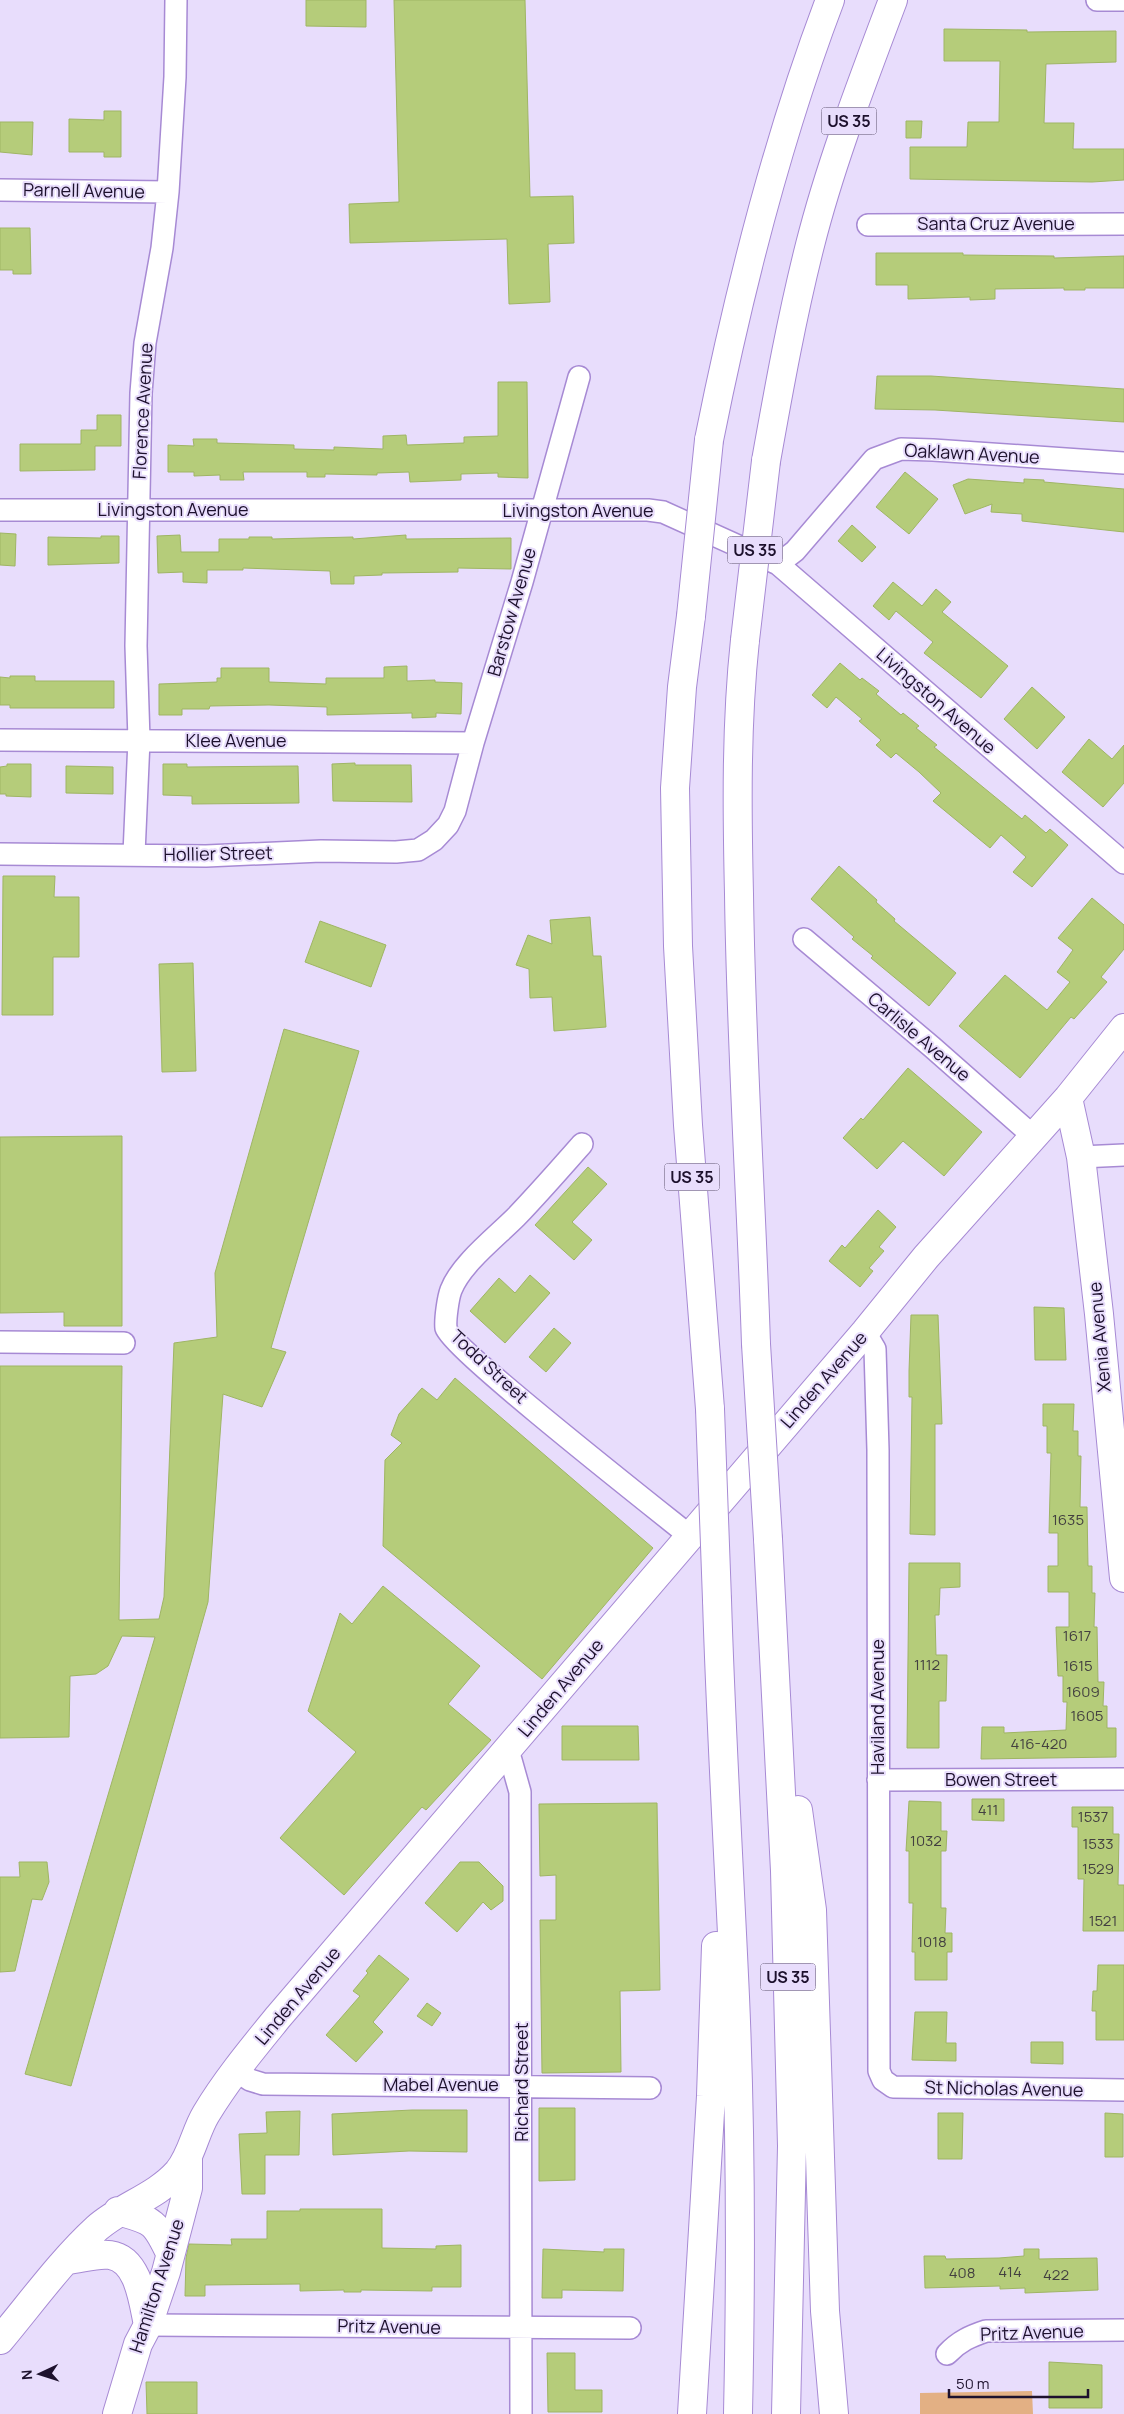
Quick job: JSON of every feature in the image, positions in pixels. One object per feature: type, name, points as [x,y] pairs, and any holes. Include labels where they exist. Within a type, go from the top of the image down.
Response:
[{"type":"main road","name":"US 35","points":[[738,2414],[740,2280],[735,2008],[721,1747],[710,1409],[688,1125],[678,946],[675,788],[682,686],[710,440],[731,330],[754,238],[810,51],[830,0]]},
{"type":"main road","name":"US 35","points":[[786,2414],[792,2146],[785,1871],[756,1344],[740,964],[737,811],[739,693],[766,461],[787,346],[811,243],[853,107],[893,0]]},
{"type":"main road","name":"Linden Avenue","points":[[0,2340],[67,2260],[97,2229],[118,2211],[136,2203],[164,2185],[178,2171],[188,2157],[202,2120],[235,2070],[866,1332],[926,1258],[1068,1098],[1124,1028]]},
{"type":"main road","name":"Xenia Avenue","points":[[1068,1098],[1081,1157],[1116,1408],[1124,1578]]},
{"type":"main road","points":[[773,1631],[812,1910],[825,2311],[834,2414]]},
{"type":"main road","points":[[692,2414],[711,2096],[721,1747]]},
{"type":"main road","name":"Hamilton Avenue","points":[[117,2414],[138,2344],[148,2325],[166,2272],[188,2188],[188,2157]]},
{"type":"main road","points":[[118,2211],[150,2220],[159,2230],[170,2253]]},
{"type":"main road","points":[[67,2260],[110,2255],[125,2262],[136,2276],[148,2325]]},
{"type":"street","name":"Florence Avenue","points":[[134,854],[139,740],[136,646],[145,343],[162,248],[168,192],[175,77],[176,0]]},
{"type":"street","points":[[1097,0],[1124,0]]},
{"type":"street","name":"Parnell Avenue","points":[[0,190],[168,192]]},
{"type":"street","name":"Santa Cruz Avenue","points":[[868,225],[1124,224]]},
{"type":"street","name":"Barstow Avenue","points":[[434,840],[448,825],[455,811],[473,743],[522,582],[540,511],[579,377]]},
{"type":"street","name":"Oaklawn Avenue","points":[[778,564],[795,551],[866,467],[887,453],[901,449],[933,450],[1124,463]]},
{"type":"street","name":"Livingston Avenue","points":[[0,510],[648,510],[663,512],[778,564],[1124,862]]},
{"type":"street","name":"Klee Avenue","points":[[0,740],[473,743]]},
{"type":"street","name":"Hollier Street","points":[[0,854],[206,856],[321,851],[396,852],[418,850],[434,840]]},
{"type":"street","name":"Carlisle Avenue","points":[[804,939],[928,1042],[1033,1136]]},
{"type":"street","name":"Todd Street","points":[[582,1144],[529,1203],[462,1272],[451,1290],[447,1302],[446,1328],[457,1342],[497,1378],[691,1537]]},
{"type":"street","points":[[1081,1157],[1124,1155]]},
{"type":"street","name":"Haviland Avenue","points":[[866,1332],[875,1349],[876,1374],[879,2072],[886,2082]]},
{"type":"street","points":[[0,1342],[124,1343]]},
{"type":"street","name":"Richard Street","points":[[506,1753],[511,1760],[520,1792],[522,2086],[521,2414]]},
{"type":"street","name":"Bowen Street","points":[[878,1780],[1124,1779]]},
{"type":"street","name":"Mabel Avenue","points":[[235,2070],[250,2080],[263,2084],[650,2088]]},
{"type":"street","name":"St Nicholas Avenue","points":[[886,2082],[893,2087],[932,2089],[1124,2090]]},
{"type":"street","name":"Pritz Avenue","points":[[148,2325],[630,2328]]},
{"type":"street","name":"Pritz Avenue","points":[[947,2354],[970,2336],[986,2331],[1124,2330]]},
{"type":"shaded area","points":[[1032,2391],[1033,2414],[920,2414],[920,2393]]},
{"type":"building","points":[[306,0],[366,0],[366,27],[306,26]]},
{"type":"building","points":[[394,0],[525,0],[530,197],[573,196],[574,243],[548,244],[550,302],[509,304],[507,239],[350,243],[349,204],[399,202]]},
{"type":"building","points":[[944,29],[1027,30],[1027,32],[1116,31],[1116,62],[1046,64],[1044,123],[1074,123],[1073,149],[1124,149],[1124,180],[1092,182],[910,179],[910,147],[967,147],[968,122],[999,122],[1000,61],[944,61]]},
{"type":"building","points":[[104,111],[121,111],[121,157],[104,157],[104,152],[69,152],[69,119],[104,120]]},
{"type":"building","points":[[906,121],[922,121],[921,138],[906,138]]},
{"type":"building","points":[[0,122],[33,122],[32,155],[0,152]]},
{"type":"building","points":[[0,228],[30,228],[31,274],[13,274],[13,270],[0,270]]},
{"type":"building","points":[[876,253],[963,253],[963,255],[1054,256],[1054,258],[1124,256],[1124,288],[1085,288],[1085,290],[1064,290],[1064,288],[995,289],[995,299],[970,300],[970,297],[908,299],[908,285],[876,285]]},
{"type":"building","points":[[877,376],[931,376],[1124,389],[1124,422],[935,410],[875,409]]},
{"type":"building","points":[[498,382],[527,382],[528,478],[498,477],[498,473],[461,474],[461,480],[410,482],[409,472],[377,473],[377,475],[325,474],[325,477],[307,477],[307,472],[243,472],[244,480],[220,480],[220,475],[194,476],[194,472],[168,472],[168,445],[194,446],[193,439],[217,439],[217,443],[294,445],[294,449],[334,450],[334,447],[383,449],[383,436],[406,435],[407,445],[464,443],[464,437],[498,436]]},
{"type":"building","points":[[97,415],[121,415],[121,446],[95,446],[95,470],[20,471],[20,444],[81,444],[81,430],[97,430]]},
{"type":"building","points":[[905,472],[938,499],[909,534],[876,507]]},
{"type":"building","points":[[968,479],[1024,483],[1024,479],[1044,480],[1044,482],[1124,489],[1124,532],[1022,521],[1022,514],[991,512],[992,504],[965,514],[953,485]]},
{"type":"building","points":[[852,525],[876,547],[862,562],[838,541]]},
{"type":"building","points":[[0,533],[16,534],[15,566],[0,565]]},
{"type":"building","points":[[180,535],[181,552],[219,552],[219,539],[249,539],[249,537],[272,537],[272,539],[353,537],[353,539],[406,535],[406,539],[511,538],[511,569],[458,568],[458,572],[382,573],[382,575],[354,576],[354,584],[331,584],[330,571],[243,568],[243,570],[207,570],[207,583],[183,582],[183,572],[158,573],[157,536]]},
{"type":"building","points":[[101,536],[119,536],[119,563],[48,565],[48,537],[101,538]]},
{"type":"building","points":[[893,582],[922,606],[936,589],[951,602],[942,612],[1008,666],[981,698],[924,653],[933,642],[896,611],[889,620],[873,606]]},
{"type":"building","points":[[840,663],[860,680],[862,678],[879,691],[876,694],[901,715],[903,713],[919,726],[916,728],[937,745],[934,747],[1022,819],[1025,815],[1046,833],[1050,829],[1068,845],[1032,887],[1013,872],[1026,857],[1001,835],[990,848],[933,801],[941,793],[919,772],[896,753],[891,758],[876,745],[881,740],[859,721],[862,719],[836,697],[827,708],[812,695]]},
{"type":"building","points":[[407,666],[407,681],[435,680],[435,682],[462,683],[461,714],[436,713],[436,717],[412,718],[412,713],[327,715],[327,707],[269,705],[210,706],[209,709],[182,709],[182,715],[159,715],[159,684],[217,682],[217,678],[221,678],[221,668],[269,668],[269,682],[326,684],[326,678],[384,678],[384,667]]},
{"type":"building","points":[[10,676],[35,676],[35,681],[114,681],[114,708],[10,708],[10,705],[0,705],[0,677],[10,678]]},
{"type":"building","points":[[1032,687],[1065,717],[1037,749],[1004,719]]},
{"type":"building","points":[[1089,739],[1112,759],[1124,745],[1124,783],[1103,807],[1062,772]]},
{"type":"building","points":[[355,763],[355,765],[411,765],[412,802],[333,801],[332,764]]},
{"type":"building","points":[[7,764],[31,764],[31,797],[0,794],[0,767],[7,766]]},
{"type":"building","points":[[163,764],[187,764],[187,767],[298,766],[299,803],[192,804],[192,796],[163,795]]},
{"type":"building","points":[[66,766],[113,767],[113,794],[66,793]]},
{"type":"building","points":[[839,866],[877,900],[876,902],[895,919],[894,921],[956,973],[929,1006],[871,958],[873,956],[852,939],[854,937],[811,899]]},
{"type":"building","points":[[3,876],[55,876],[54,897],[79,897],[79,957],[53,957],[53,1015],[2,1015]]},
{"type":"building","points":[[1092,898],[1124,925],[1124,949],[1101,977],[1107,982],[1074,1019],[1071,1017],[1020,1078],[959,1026],[1005,975],[1047,1010],[1070,982],[1057,972],[1073,950],[1058,938]]},
{"type":"building","points":[[590,917],[593,956],[601,956],[606,1027],[554,1031],[552,997],[530,998],[529,969],[516,965],[528,935],[552,944],[550,920]]},
{"type":"building","points":[[320,921],[386,945],[371,987],[305,962]]},
{"type":"building","points":[[193,963],[196,1071],[162,1072],[159,964]]},
{"type":"building","points":[[284,1029],[359,1051],[271,1348],[286,1352],[262,1407],[223,1394],[208,1602],[71,2086],[25,2074],[155,1637],[122,1636],[108,1666],[96,1674],[70,1676],[69,1737],[0,1738],[0,1366],[122,1366],[119,1620],[159,1619],[164,1597],[174,1343],[217,1337],[215,1273]]},
{"type":"building","points":[[908,1068],[982,1132],[944,1176],[903,1141],[877,1169],[843,1138],[861,1118],[863,1120]]},
{"type":"building","points":[[122,1136],[122,1326],[64,1326],[64,1312],[0,1313],[0,1137]]},
{"type":"building","points":[[588,1167],[607,1184],[572,1222],[592,1240],[574,1260],[535,1225]]},
{"type":"building","points":[[878,1210],[896,1227],[879,1247],[884,1251],[869,1268],[873,1271],[860,1287],[829,1261],[842,1245],[845,1248]]},
{"type":"building","points":[[530,1275],[550,1293],[505,1343],[470,1311],[499,1278],[515,1293]]},
{"type":"building","points":[[1034,1307],[1064,1308],[1066,1360],[1035,1360]]},
{"type":"building","points":[[911,1315],[938,1315],[942,1424],[935,1424],[935,1535],[910,1534],[912,1397],[909,1397],[909,1371]]},
{"type":"building","points":[[554,1328],[571,1343],[546,1372],[529,1357]]},
{"type":"building","points":[[455,1378],[653,1548],[542,1679],[383,1546],[385,1460],[402,1443],[391,1435],[399,1414],[422,1388],[437,1400]]},
{"type":"building","points":[[1043,1404],[1074,1404],[1073,1431],[1078,1431],[1078,1456],[1081,1456],[1080,1507],[1087,1507],[1088,1566],[1092,1566],[1092,1593],[1095,1593],[1094,1627],[1097,1627],[1098,1682],[1104,1682],[1103,1706],[1107,1706],[1107,1728],[1116,1728],[1116,1757],[981,1759],[982,1727],[1004,1727],[1004,1733],[1066,1730],[1067,1702],[1063,1702],[1063,1676],[1058,1676],[1056,1627],[1069,1627],[1069,1592],[1048,1592],[1048,1566],[1058,1566],[1058,1533],[1049,1533],[1051,1453],[1047,1453],[1047,1426],[1043,1426]]},
{"type":"building","points":[[909,1563],[960,1563],[960,1587],[940,1588],[939,1615],[935,1615],[936,1655],[947,1655],[946,1701],[939,1701],[939,1748],[907,1748]]},
{"type":"building","points":[[383,1586],[480,1666],[448,1704],[491,1740],[426,1810],[422,1807],[344,1895],[280,1838],[356,1752],[308,1711],[340,1613],[352,1624]]},
{"type":"building","points":[[562,1726],[638,1726],[639,1760],[562,1760]]},
{"type":"building","points":[[972,1799],[1004,1799],[1004,1821],[972,1820]]},
{"type":"building","points":[[909,1801],[941,1802],[941,1831],[947,1831],[946,1851],[941,1851],[941,1908],[946,1908],[945,1933],[952,1933],[952,1952],[947,1952],[947,1980],[915,1980],[915,1952],[912,1952],[913,1903],[909,1903],[909,1851],[906,1851]]},
{"type":"building","points":[[657,1803],[660,1990],[620,1991],[621,2072],[542,2073],[540,1920],[556,1920],[556,1875],[540,1876],[539,1804]]},
{"type":"building","points":[[1072,1807],[1113,1807],[1113,1834],[1119,1834],[1118,1885],[1124,1885],[1124,1931],[1083,1931],[1084,1879],[1078,1879],[1078,1827],[1072,1827]]},
{"type":"building","points":[[19,1862],[47,1862],[49,1882],[42,1900],[32,1899],[15,1971],[0,1972],[0,1877],[20,1877]]},
{"type":"building","points":[[460,1862],[479,1862],[503,1886],[503,1901],[491,1910],[483,1902],[457,1932],[425,1903]]},
{"type":"building","points":[[379,1955],[409,1979],[373,2022],[383,2032],[356,2062],[326,2035],[360,1996],[353,1991],[368,1973],[366,1971]]},
{"type":"building","points":[[1098,1965],[1124,1965],[1124,2040],[1096,2040],[1096,2011],[1092,2011],[1093,1991],[1097,1991]]},
{"type":"building","points":[[427,2003],[441,2013],[432,2026],[417,2016]]},
{"type":"building","points":[[915,2012],[947,2012],[946,2043],[956,2043],[956,2061],[912,2060]]},
{"type":"building","points":[[1031,2042],[1063,2042],[1063,2064],[1031,2063]]},
{"type":"building","points":[[539,2108],[575,2108],[575,2180],[539,2181]]},
{"type":"building","points":[[412,2110],[467,2110],[467,2152],[409,2151],[333,2155],[332,2114]]},
{"type":"building","points":[[300,2111],[299,2155],[265,2155],[265,2194],[242,2194],[239,2134],[267,2133],[266,2112]]},
{"type":"building","points":[[938,2113],[963,2113],[962,2159],[938,2159]]},
{"type":"building","points":[[1105,2113],[1123,2114],[1123,2157],[1105,2157]]},
{"type":"building","points":[[300,2209],[382,2209],[382,2248],[436,2249],[436,2246],[461,2245],[461,2287],[432,2287],[432,2291],[361,2290],[361,2292],[344,2292],[344,2290],[300,2291],[300,2284],[205,2285],[205,2296],[185,2296],[186,2258],[189,2244],[232,2245],[231,2239],[267,2239],[267,2211],[300,2211]]},
{"type":"building","points":[[543,2249],[604,2252],[604,2249],[624,2249],[623,2291],[562,2290],[562,2298],[542,2298]]},
{"type":"building","points":[[1024,2249],[1039,2249],[1039,2259],[1097,2258],[1098,2290],[1025,2293],[1025,2288],[1000,2289],[1000,2286],[925,2288],[924,2256],[945,2256],[946,2259],[999,2258],[1024,2256]]},
{"type":"building","points":[[547,2353],[575,2353],[575,2390],[602,2390],[602,2412],[548,2412]]},
{"type":"building","points":[[1049,2362],[1102,2365],[1102,2408],[1049,2408]]},
{"type":"building","points":[[146,2382],[197,2382],[197,2414],[147,2414]]}]
